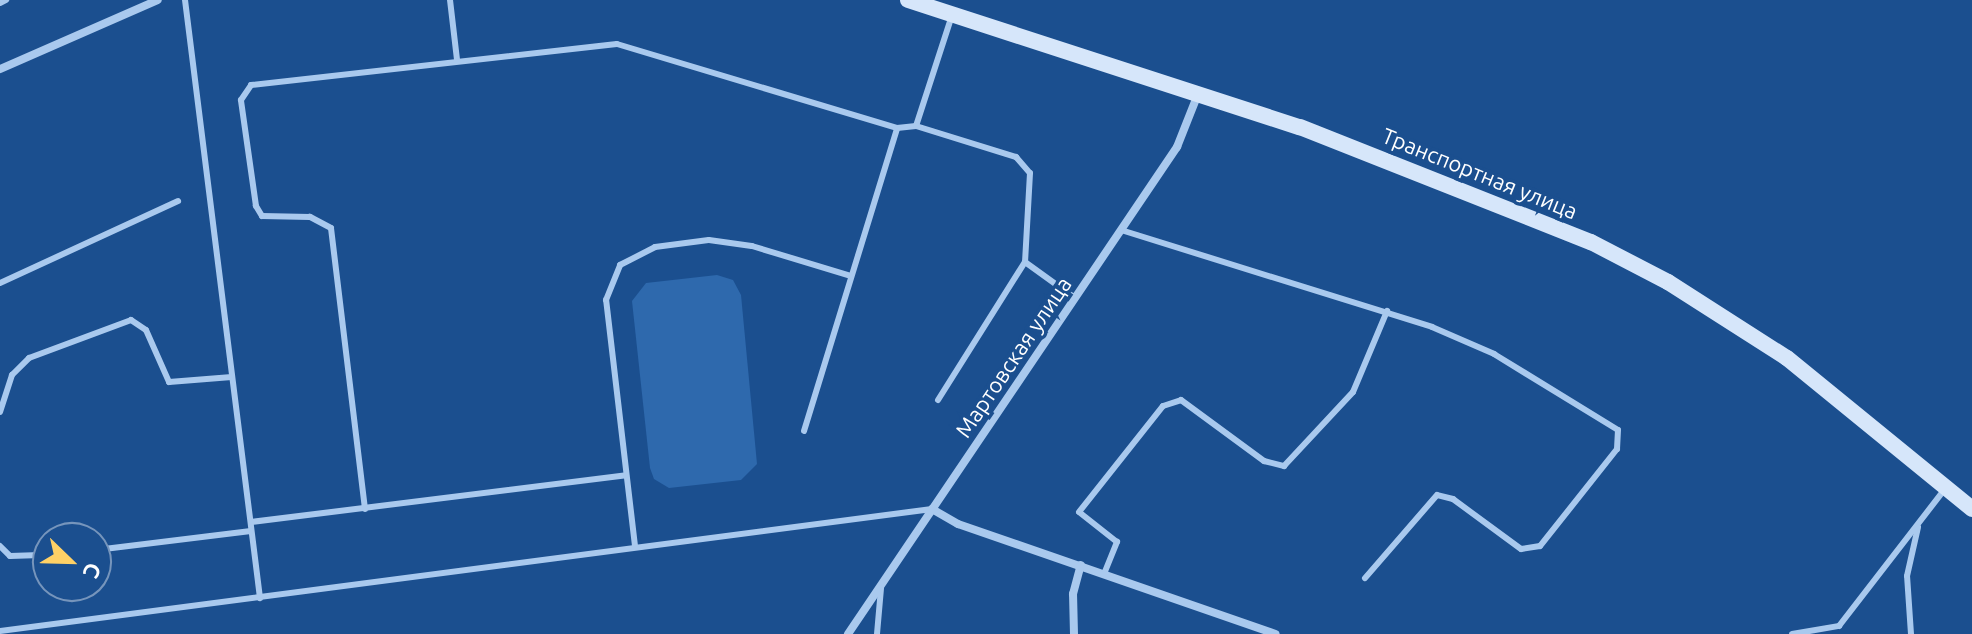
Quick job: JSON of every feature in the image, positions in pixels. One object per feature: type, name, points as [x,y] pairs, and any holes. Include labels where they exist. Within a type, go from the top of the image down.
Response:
[{"type":"street","points":[[0,69],[158,0]]},
{"type":"street","name":"Транспортная улица","points":[[908,0],[1198,94],[1534,216],[1668,282],[1787,358],[1972,509]]},
{"type":"street","name":"Мартовская улица","points":[[848,634],[1183,137],[1198,94]]},
{"type":"street","points":[[932,509],[958,524],[1276,634]]},
{"type":"street","points":[[1074,634],[1073,594],[1081,565]]},
{"type":"lane","points":[[0,3],[6,0]]},
{"type":"lane","points":[[185,0],[260,598]]},
{"type":"lane","points":[[450,0],[457,60]]},
{"type":"lane","points":[[916,126],[952,14]]},
{"type":"lane","points":[[365,509],[331,228],[310,217],[262,216],[256,206],[241,100],[251,85],[617,44],[897,128],[916,126],[1025,163],[1030,173],[1025,262],[938,400]]},
{"type":"lane","points":[[804,431],[897,128]]},
{"type":"lane","points":[[0,283],[178,201]]},
{"type":"lane","points":[[1121,230],[1387,311],[1494,354],[1612,423],[1619,439],[1540,546],[1521,549],[1453,499],[1437,495],[1427,501],[1365,578]]},
{"type":"lane","points":[[635,546],[606,300],[620,265],[655,247],[709,240],[752,246],[851,276]]},
{"type":"lane","points":[[1025,262],[1075,298]]},
{"type":"lane","points":[[1104,574],[1117,542],[1079,512],[1163,406],[1181,400],[1264,461],[1284,466],[1353,392],[1387,311]]},
{"type":"lane","points":[[0,412],[12,375],[29,358],[131,320],[146,330],[169,382],[232,377]]},
{"type":"lane","points":[[251,522],[626,475]]},
{"type":"lane","points":[[1792,634],[1839,626],[1946,487]]},
{"type":"lane","points":[[0,631],[932,509]]},
{"type":"lane","points":[[1911,634],[1907,576],[1920,522]]},
{"type":"lane","points":[[112,548],[251,531]]},
{"type":"lane","points":[[0,546],[10,556],[32,555]]},
{"type":"lane","points":[[877,634],[882,585]]},
{"type":"shaded area","points":[[717,275],[733,280],[741,295],[757,464],[741,480],[669,488],[654,479],[650,468],[632,301],[646,283]]}]
